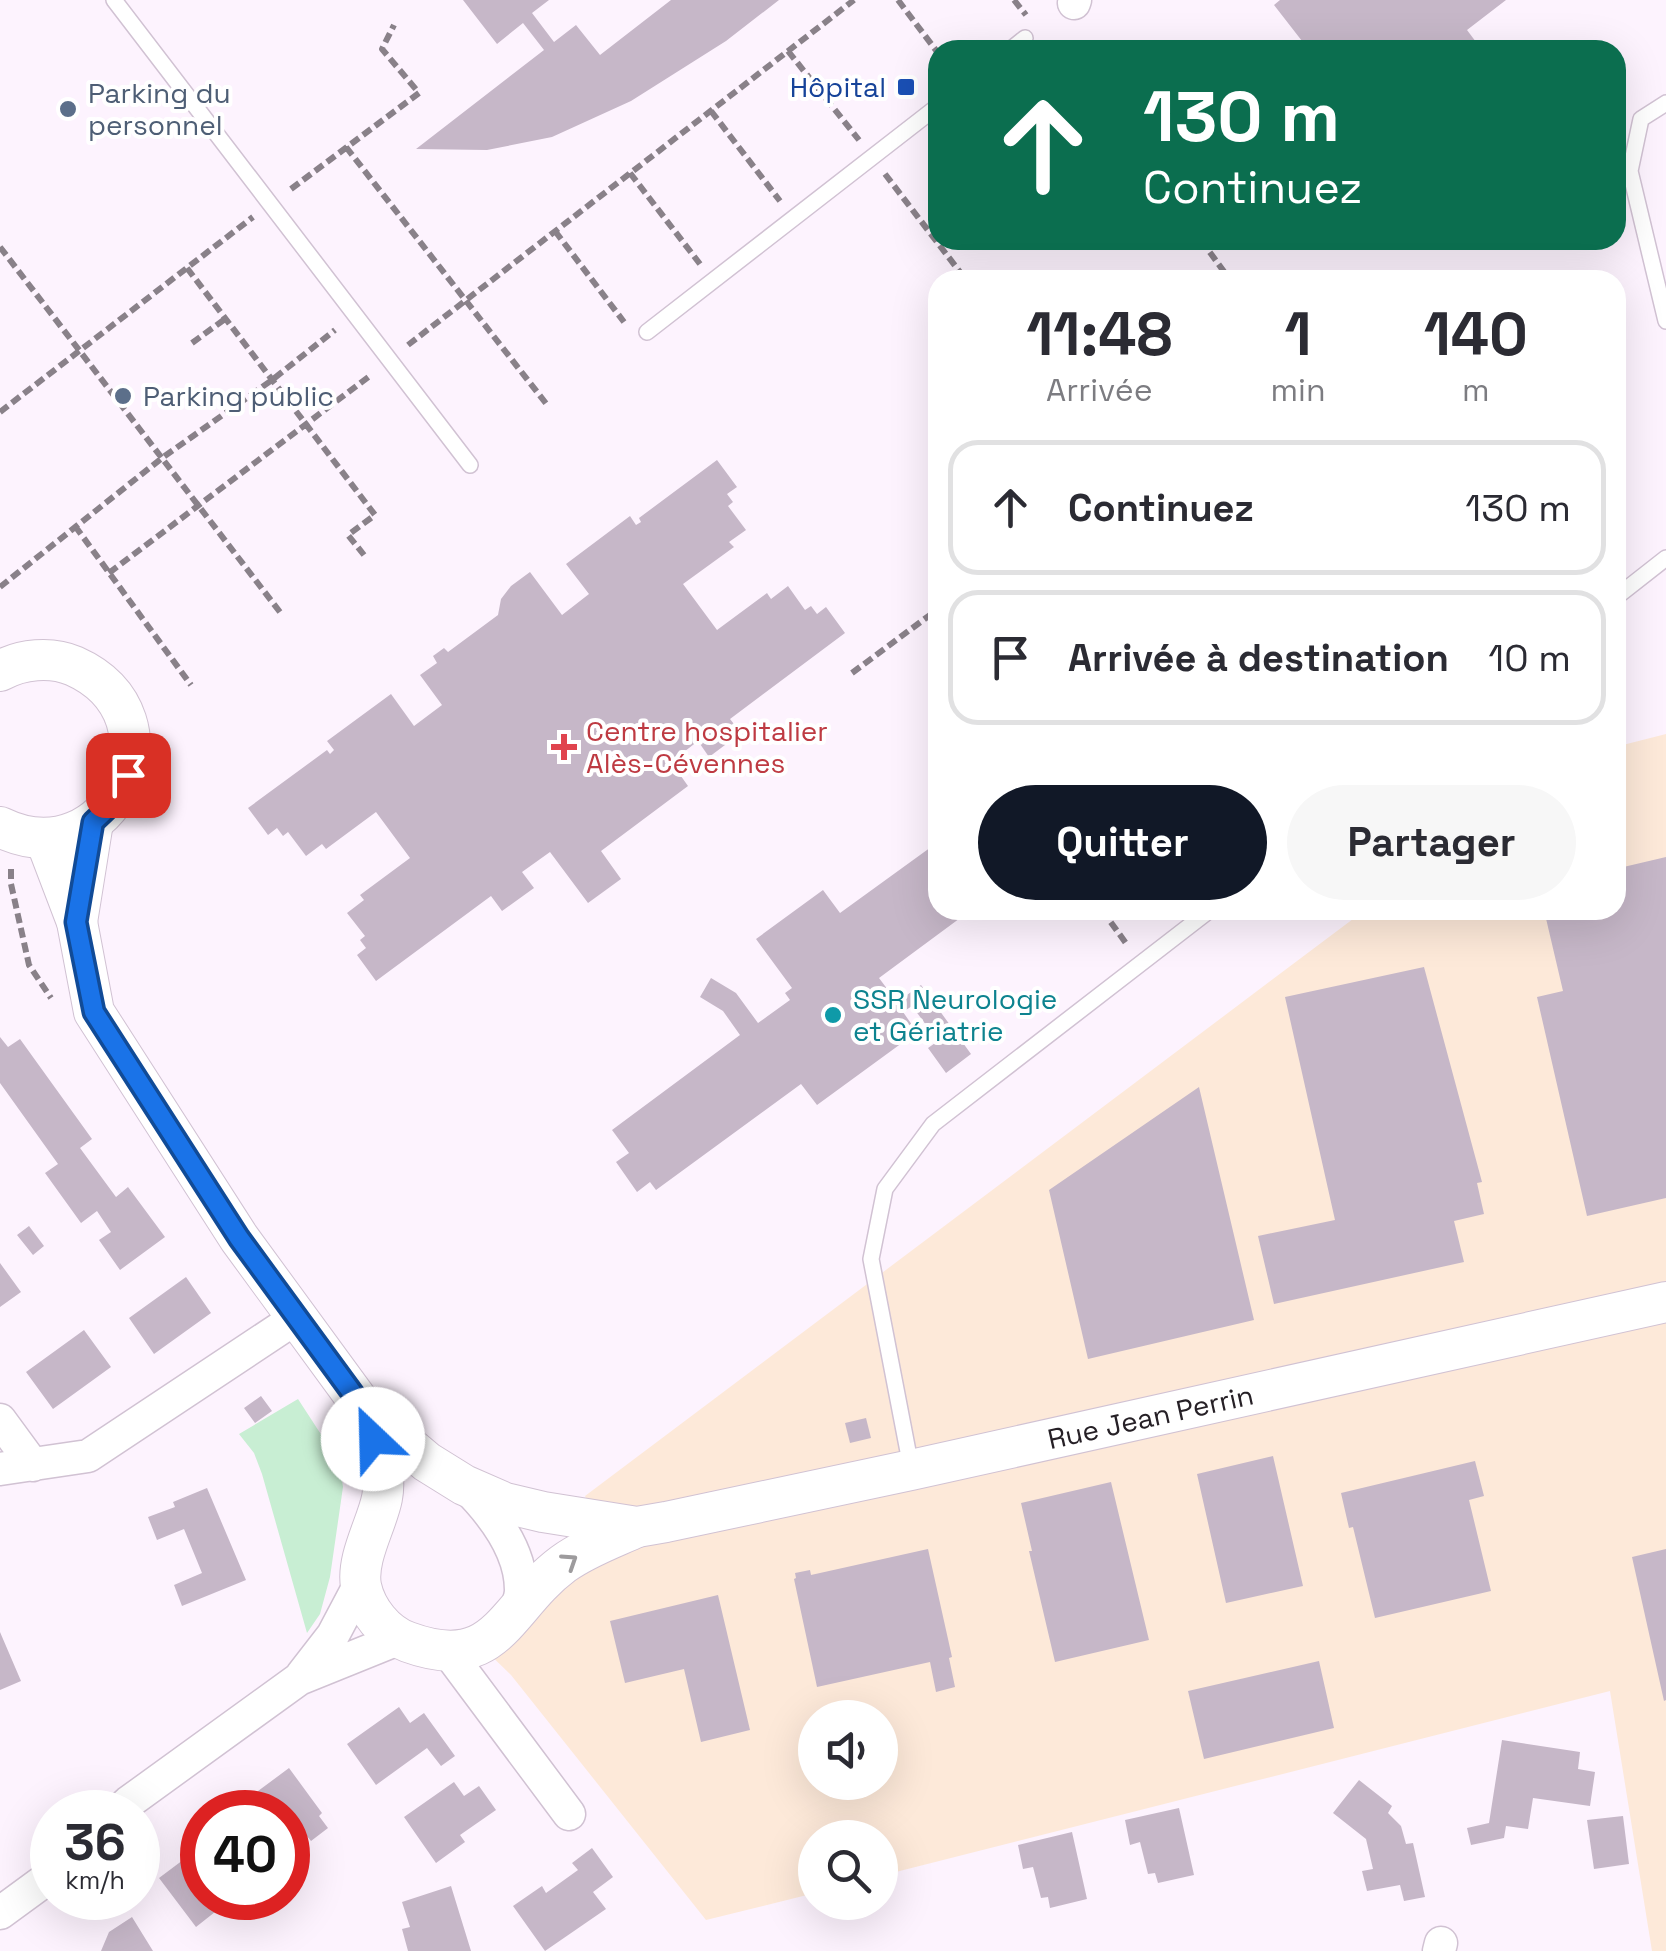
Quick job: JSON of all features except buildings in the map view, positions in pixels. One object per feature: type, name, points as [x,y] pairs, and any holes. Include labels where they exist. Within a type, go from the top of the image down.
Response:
[{"type":"street","points":[[0,672],[11,665],[38,660],[66,663],[90,674],[111,692],[126,718],[132,745],[128,775],[114,802],[93,822],[70,834],[45,838],[28,837],[0,827]]},
{"type":"street","points":[[76,922],[93,822]]},
{"type":"street","points":[[45,838],[76,922],[94,1012],[239,1238],[364,1409],[427,1462],[464,1486],[505,1503],[544,1512],[638,1526]]},
{"type":"street","name":"Rue Jean Perrin","points":[[638,1526],[911,1470],[1666,1302]]},
{"type":"street","points":[[0,1469],[88,1456],[296,1318]]},
{"type":"street","points":[[299,1679],[333,1635],[360,1584],[382,1498],[382,1470],[364,1409]]},
{"type":"street","points":[[0,1420],[33,1465]]},
{"type":"street","points":[[464,1486],[485,1506],[507,1538],[521,1592],[516,1614]]},
{"type":"street","points":[[360,1584],[381,1625],[398,1639],[432,1651],[464,1651],[480,1644],[516,1614],[563,1564],[638,1526]]},
{"type":"street","points":[[145,1790],[299,1679],[398,1639]]},
{"type":"street","points":[[449,1653],[569,1814]]},
{"type":"street","points":[[0,1914],[30,1892]]},
{"type":"lane","points":[[114,0],[470,465]]},
{"type":"lane","points":[[1666,104],[1641,118],[1630,171],[1666,320]]},
{"type":"lane","points":[[647,332],[928,114]]},
{"type":"lane","points":[[1626,589],[1666,558]]},
{"type":"lane","points":[[911,1470],[871,1259],[885,1190],[933,1124],[1197,920]]},
{"type":"path","points":[[108,573],[307,426],[854,0]]},
{"type":"path","points":[[898,0],[928,40]]},
{"type":"path","points":[[0,412],[420,92],[382,49],[394,25]]},
{"type":"path","points":[[710,111],[793,218]]},
{"type":"path","points":[[346,148],[548,406]]},
{"type":"path","points":[[630,173],[713,280]]},
{"type":"path","points":[[555,231],[625,324]]},
{"type":"path","points":[[0,247],[282,616]]},
{"type":"path","points":[[187,268],[375,514],[348,535],[364,555]]},
{"type":"path","points":[[192,343],[226,319]]},
{"type":"path","points":[[0,587],[162,458],[335,330]]},
{"type":"path","points":[[74,526],[191,685]]},
{"type":"path","points":[[852,673],[928,617]]},
{"type":"path","points":[[1109,920],[1141,963]]},
{"type":"shaded area","points":[[1666,734],[1666,1951],[1652,1951],[1610,1691],[898,1871],[898,1820],[798,1820],[798,1897],[706,1920],[511,1675],[480,1645],[596,1520],[585,1496],[1352,920],[1626,920],[1626,744]]},
{"type":"green space","points":[[298,1399],[339,1462],[343,1487],[330,1577],[320,1614],[307,1633],[262,1474],[254,1453],[239,1434]]},
{"type":"place","name":"Hôpital","points":[[906,87]]},
{"type":"place","name":"Parking du personnel","points":[[68,109]]},
{"type":"place","name":"Parking public","points":[[123,396]]},
{"type":"place","name":"Centre hospitalier Alès-Cévennes","points":[[564,747]]},
{"type":"place","name":"SSR Neurologie et Gériatrie","points":[[833,1015]]},
{"type":"route","points":[[128,775],[114,802],[93,822],[76,922],[94,1012],[239,1238],[364,1409],[373,1439]]}]
